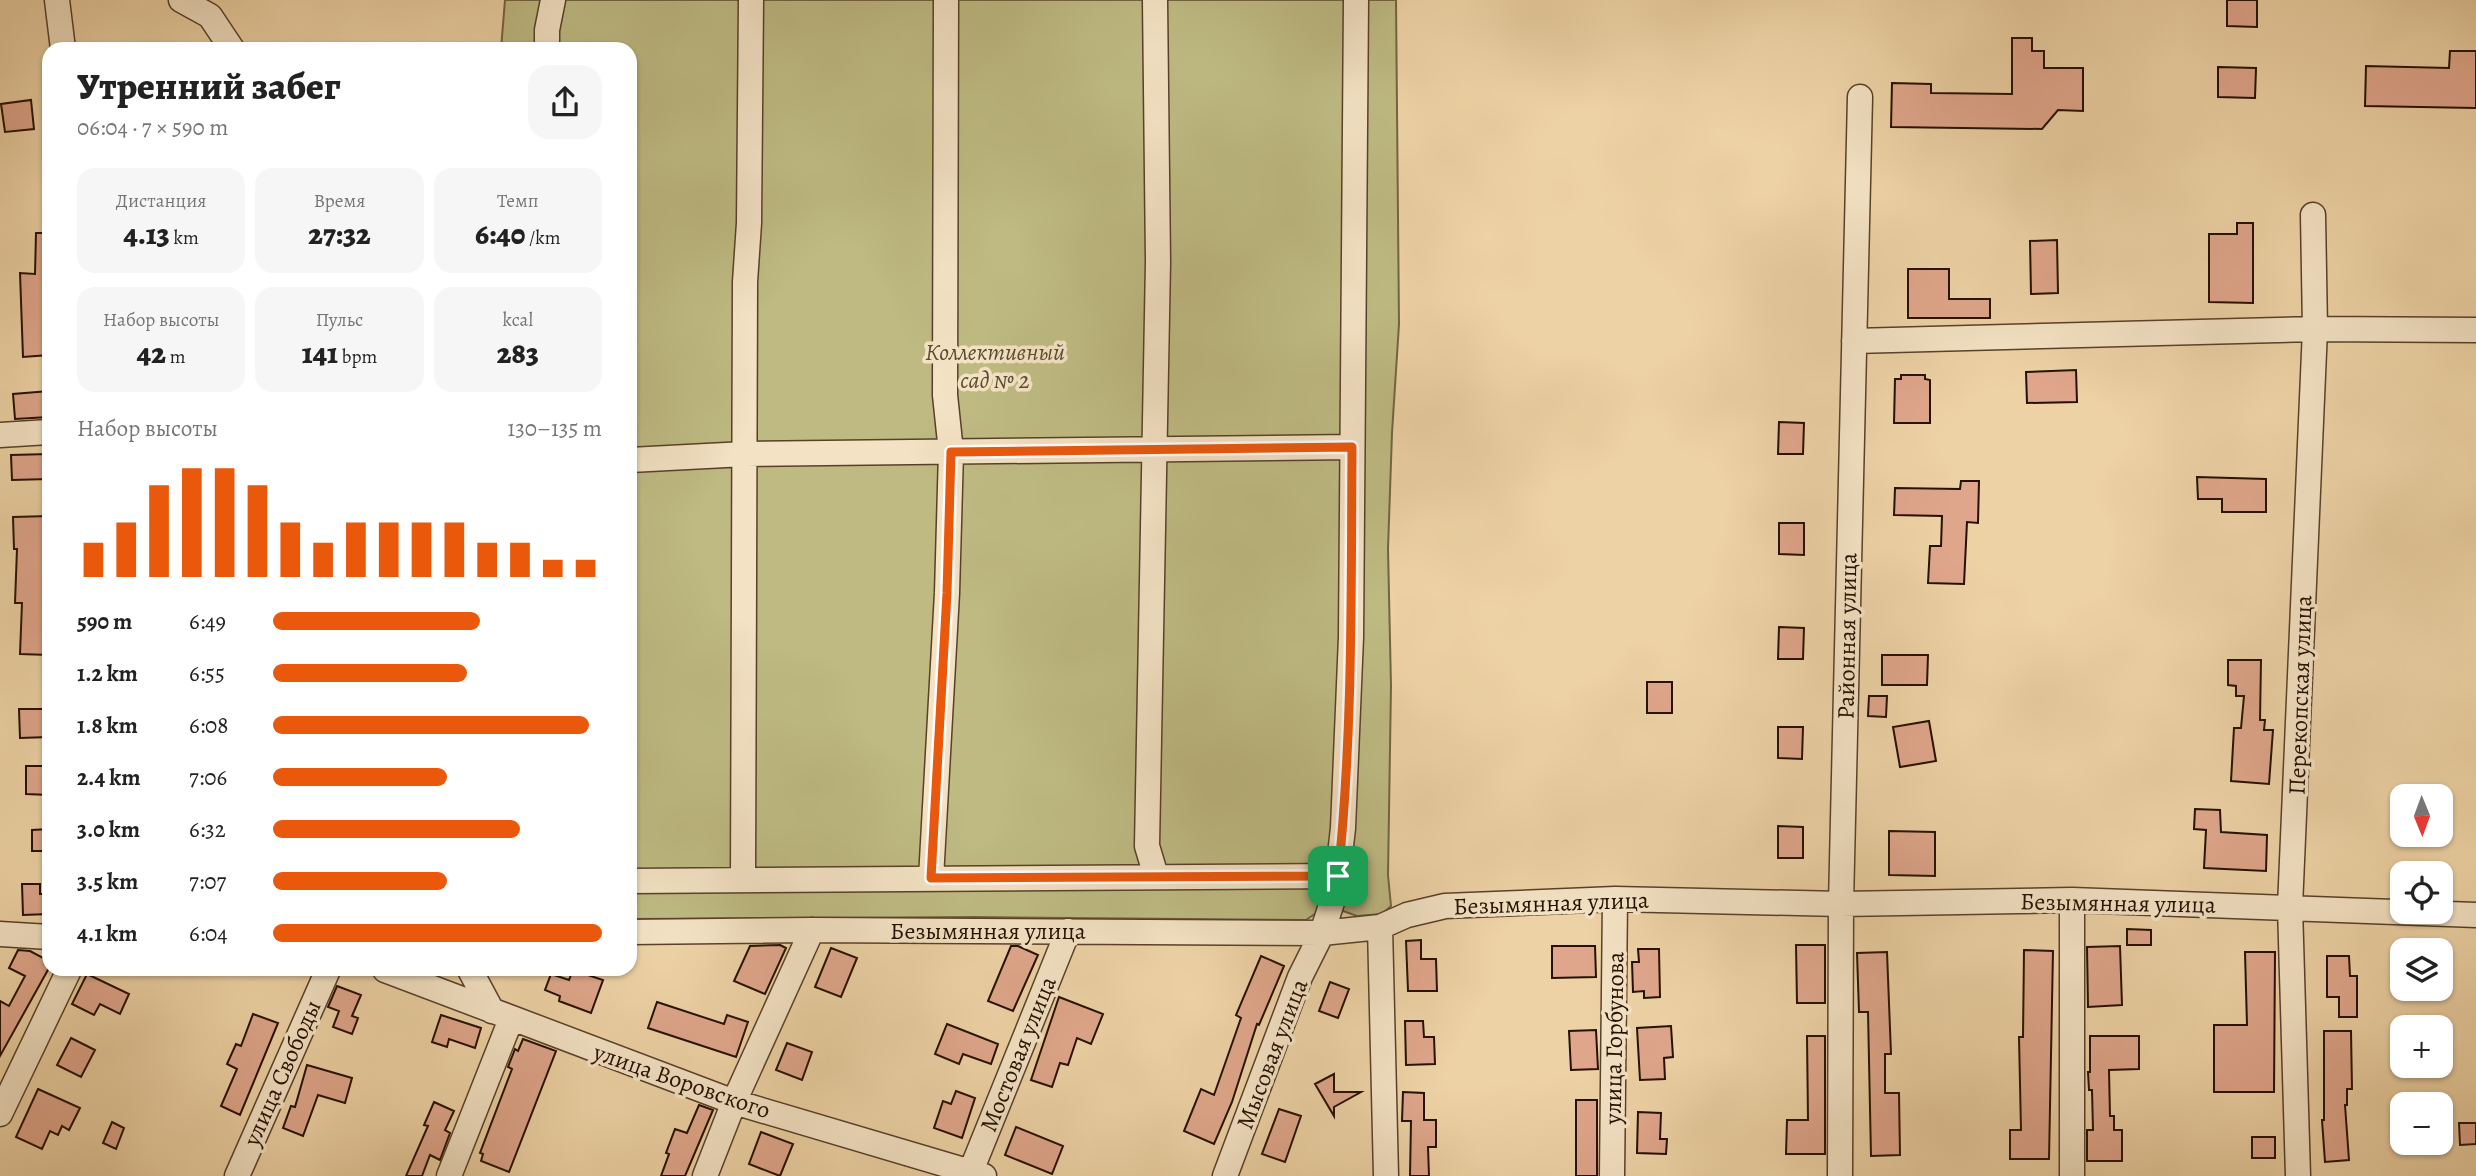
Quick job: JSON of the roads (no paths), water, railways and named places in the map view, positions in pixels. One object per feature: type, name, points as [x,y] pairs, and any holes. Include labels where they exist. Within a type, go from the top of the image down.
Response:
[{"type":"street","points":[[57,0],[62,42]]},
{"type":"street","points":[[181,0],[210,16],[227,42]]},
{"type":"street","points":[[547,42],[553,0]]},
{"type":"street","points":[[743,879],[745,282],[749,223],[751,0]]},
{"type":"street","points":[[931,878],[947,593],[951,452],[944,395],[946,0]]},
{"type":"street","points":[[1155,0],[1158,262],[1147,846],[1156,876]]},
{"type":"street","name":"Мысовая улица","points":[[1226,1176],[1300,977],[1322,933],[1338,876],[1343,828],[1351,637],[1356,0]]},
{"type":"street","name":"Районная улица","points":[[1840,1176],[1840,904],[1860,97]]},
{"type":"street","name":"Перекопская улица","points":[[2298,1176],[2290,907],[2315,329],[2314,215]]},
{"type":"street","points":[[1854,341],[2315,329],[2476,330]]},
{"type":"street","points":[[0,435],[42,432]]},
{"type":"street","points":[[637,460],[745,454],[1352,447]]},
{"type":"street","points":[[637,881],[1338,876]]},
{"type":"street","name":"Безымянная улица","points":[[637,932],[812,930],[1322,933],[1380,927],[1407,915],[1444,906],[1615,899],[1840,904],[2072,900],[2476,915]]},
{"type":"street","name":"улица Горбунова","points":[[1612,1176],[1615,899]]},
{"type":"street","points":[[2072,900],[2072,1176]]},
{"type":"street","points":[[1380,927],[1386,1176]]},
{"type":"street","points":[[705,1176],[734,1102],[812,930]]},
{"type":"street","name":"Мостовая улица","points":[[975,1174],[1068,931]]},
{"type":"street","points":[[0,934],[42,937]]},
{"type":"street","points":[[0,1114],[66,976]]},
{"type":"street","name":"улица Свободы","points":[[237,1176],[325,976]]},
{"type":"street","name":"улица Воровского","points":[[401,976],[734,1102],[975,1174]]},
{"type":"street","points":[[449,1176],[502,1015],[474,976]]},
{"type":"park label","name":"Коллективный сад № 2","points":[[995,366]]}]
